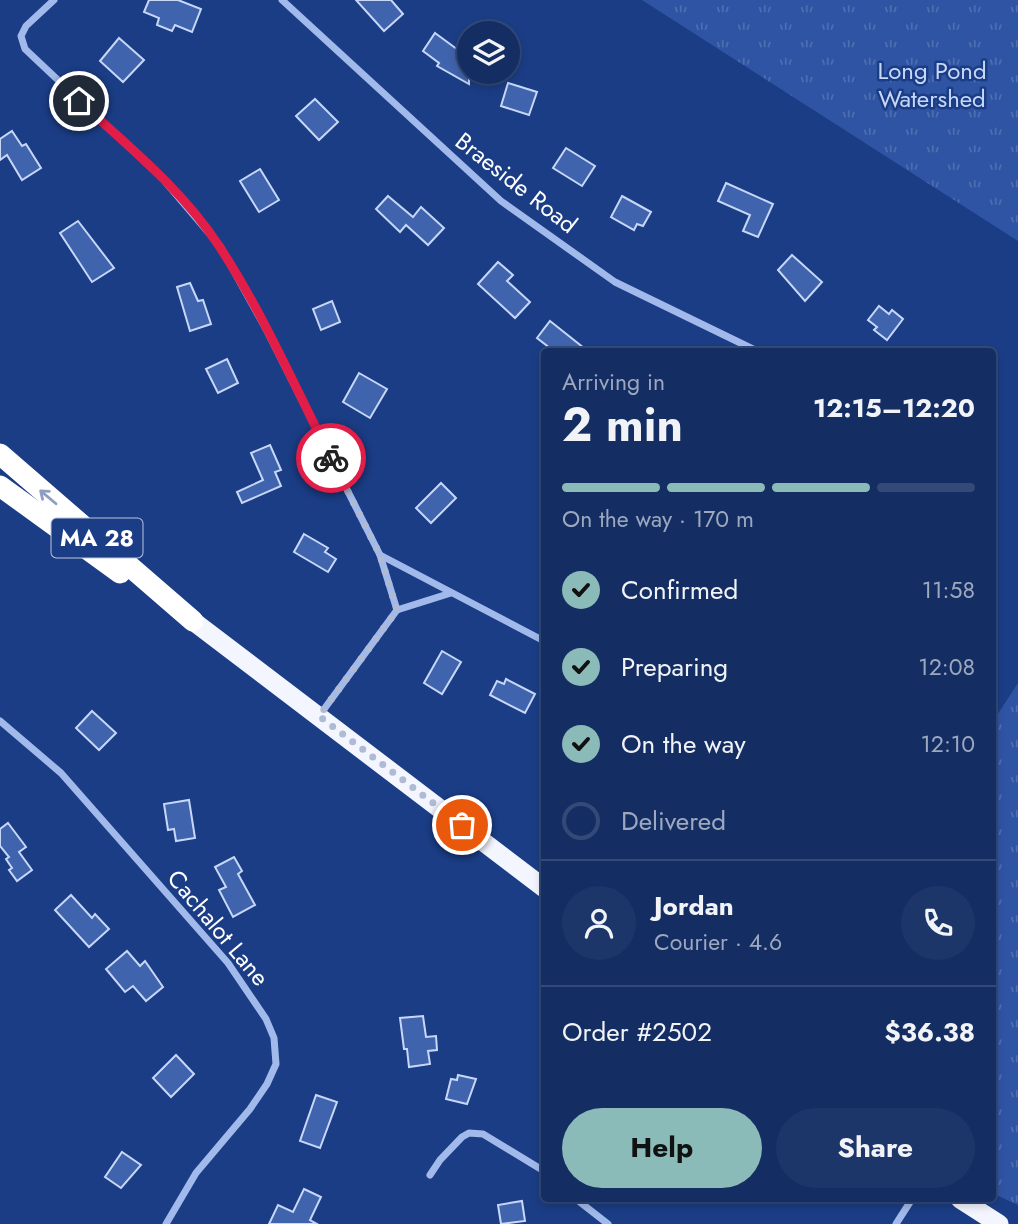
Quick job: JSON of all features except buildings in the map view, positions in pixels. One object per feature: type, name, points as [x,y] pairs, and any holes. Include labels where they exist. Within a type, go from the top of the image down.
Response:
[{"type":"highway","name":"MA 28","points":[[0,454],[193,621]]},
{"type":"highway","name":"MA 28","points":[[0,486],[84,549],[193,621],[541,886]]},
{"type":"highway","points":[[965,1202],[999,1224]]},
{"type":"street","points":[[54,0],[26,26],[21,36],[25,49],[162,178],[219,246],[266,329],[380,555],[397,610]]},
{"type":"street","name":"Braeside Road","points":[[282,0],[501,201],[615,282],[751,348]]},
{"type":"street","points":[[380,555],[541,639]]},
{"type":"street","points":[[319,716],[397,610],[450,593]]},
{"type":"street","name":"Cachalot Lane","points":[[0,721],[61,773],[228,963],[266,1019],[274,1038],[276,1064],[267,1084],[250,1109],[196,1173],[166,1224]]},
{"type":"street","points":[[430,1175],[447,1153],[469,1133],[483,1134],[541,1169]]},
{"type":"street","points":[[580,1202],[608,1224]]},
{"type":"street","points":[[896,1224],[910,1202]]},
{"type":"green space","name":"Long Pond Watershed","points":[[642,0],[1018,0],[1018,241]]},
{"type":"green space","points":[[1018,683],[1018,1205],[996,1195],[996,717]]},
{"type":"way so far","points":[[331,458],[380,555],[397,610],[319,716],[462,825]]},
{"type":"route","points":[[79,101],[162,178],[219,246],[266,329],[331,458]]}]
